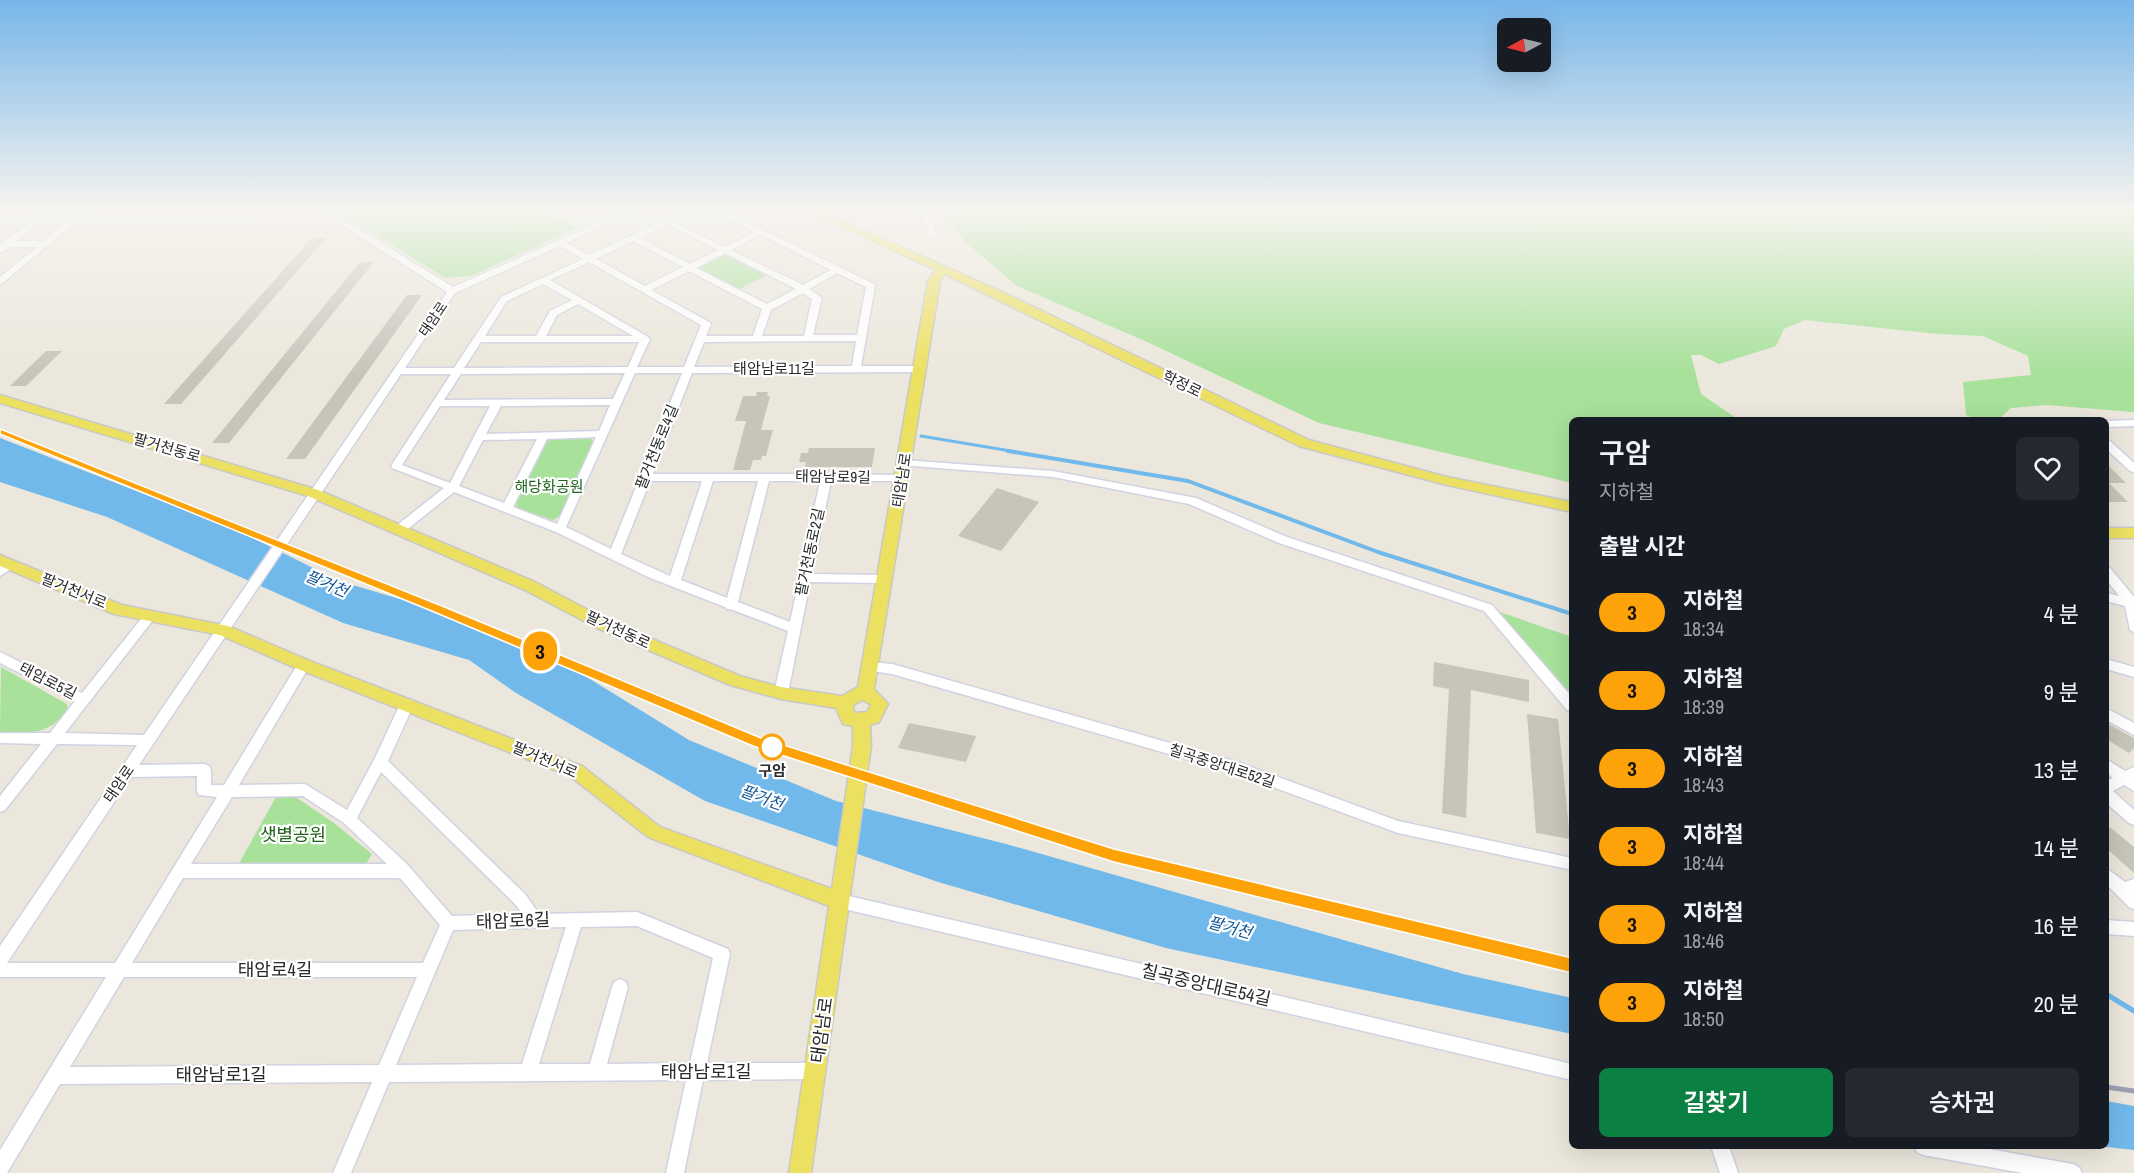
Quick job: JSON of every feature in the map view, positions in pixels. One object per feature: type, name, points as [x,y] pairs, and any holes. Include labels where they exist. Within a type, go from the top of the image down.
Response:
[{"type":"main road","name":"학정로","points":[[933,265],[1304,443],[1446,481],[1569,506]]},
{"type":"main road","name":"태암남로","points":[[866,693],[934,281],[942,269]]},
{"type":"main road","name":"팔거천동로","points":[[0,399],[313,493],[530,586],[602,624],[735,681],[781,693],[845,703]]},
{"type":"main road","points":[[2109,533],[2134,533]]},
{"type":"main road","name":"팔거천서로","points":[[4,566],[119,610],[223,630],[304,665],[576,771],[654,832],[841,894]]},
{"type":"main road","points":[[866,693],[878,700],[879,709],[873,717],[861,721],[845,716],[845,703],[854,695],[866,693]]},
{"type":"main road","name":"태암남로","points":[[800,1173],[862,746],[861,721]]},
{"type":"street","points":[[0,282],[20,265]]},
{"type":"street","points":[[410,265],[452,291]]},
{"type":"street","name":"태암로","points":[[0,959],[313,493],[452,291],[509,265]]},
{"type":"street","points":[[578,265],[504,299],[396,466],[560,529],[705,596],[794,628]]},
{"type":"street","points":[[600,265],[706,324],[702,339],[862,338]]},
{"type":"street","points":[[683,265],[767,308]]},
{"type":"street","points":[[644,290],[695,265]]},
{"type":"street","points":[[754,265],[817,298],[808,337]]},
{"type":"street","points":[[829,265],[871,286],[856,369]]},
{"type":"street","points":[[757,337],[767,308],[838,269]]},
{"type":"street","points":[[545,281],[645,339]]},
{"type":"street","points":[[540,339],[553,313],[579,300]]},
{"type":"street","points":[[478,339],[645,339]]},
{"type":"street","points":[[560,529],[645,339]]},
{"type":"street","name":"팔거천동로4길","points":[[615,555],[702,339]]},
{"type":"street","name":"태암남로11길","points":[[397,371],[919,369]]},
{"type":"street","points":[[437,404],[617,402]]},
{"type":"street","points":[[400,529],[453,487],[497,403]]},
{"type":"street","points":[[2109,424],[2132,425]]},
{"type":"street","points":[[480,437],[603,434]]},
{"type":"street","points":[[507,508],[544,435]]},
{"type":"street","points":[[2109,446],[2134,468]]},
{"type":"street","points":[[904,462],[1053,474],[1192,501],[1283,540],[1488,609],[1569,703]]},
{"type":"street","points":[[674,583],[709,476]]},
{"type":"street","points":[[731,606],[765,476]]},
{"type":"street","name":"팔거천동로2길","points":[[781,693],[827,476]]},
{"type":"street","name":"태암남로9길","points":[[645,477],[902,478]]},
{"type":"street","points":[[2109,575],[2132,603],[2134,627]]},
{"type":"street","points":[[804,578],[885,579]]},
{"type":"street","points":[[2109,598],[2132,603]]},
{"type":"street","points":[[84,700],[149,617]]},
{"type":"street","name":"태암로5길","points":[[0,657],[84,700],[0,806]]},
{"type":"street","points":[[0,1167],[304,665]]},
{"type":"street","points":[[2109,665],[2134,672]]},
{"type":"street","name":"칠곡중앙대로52길","points":[[871,667],[892,669],[1237,768],[1398,827],[1569,863]]},
{"type":"street","points":[[349,819],[380,762],[407,704]]},
{"type":"street","points":[[2109,714],[2134,730]]},
{"type":"street","points":[[0,738],[149,740]]},
{"type":"street","points":[[380,762],[521,900],[535,921]]},
{"type":"street","points":[[2109,767],[2131,778]]},
{"type":"street","points":[[128,771],[204,770],[204,791],[305,790],[349,819],[402,871],[448,923],[386,1074],[342,1173]]},
{"type":"street","points":[[2109,787],[2131,778]]},
{"type":"street","points":[[2109,797],[2134,819]]},
{"type":"street","points":[[181,871],[402,871]]},
{"type":"street","points":[[2109,877],[2129,887],[2134,902]]},
{"type":"street","name":"칠곡중앙대로54길","points":[[841,894],[1569,1071]]},
{"type":"street","points":[[528,1072],[576,919]]},
{"type":"street","name":"태암로6길","points":[[448,923],[637,919],[722,954],[696,1072]]},
{"type":"street","points":[[2109,927],[2134,929]]},
{"type":"street","name":"태암로4길","points":[[0,970],[429,970]]},
{"type":"street","points":[[596,1072],[620,987]]},
{"type":"street","name":"태암남로1길","points":[[56,1076],[816,1071]]},
{"type":"street","points":[[675,1173],[696,1072]]},
{"type":"street","points":[[1721,1149],[1729,1173]]},
{"type":"street","points":[[1940,1149],[2073,1173]]},
{"type":"green space","points":[[424,265],[496,265],[471,276],[445,278]]},
{"type":"green space","points":[[700,265],[750,265],[769,274],[737,290],[694,268]]},
{"type":"green space","points":[[992,265],[2134,265],[2134,412],[2046,405],[2011,408],[2001,417],[1970,417],[1966,415],[1963,382],[2031,375],[2028,356],[1983,336],[1938,334],[1805,320],[1784,329],[1776,346],[1719,364],[1701,355],[1691,355],[1701,394],[1735,417],[1569,417],[1569,482],[1319,423],[1145,341],[1017,286]]},
{"type":"green space","name":"해당화공원","points":[[589,437],[594,442],[563,514],[553,520],[517,508],[516,503],[543,444],[553,438]]},
{"type":"green space","points":[[1488,608],[1569,636],[1569,689],[1562,695]]},
{"type":"green space","points":[[1,667],[67,704],[68,711],[45,729],[21,733],[0,732]]},
{"type":"green space","name":"샛별공원","points":[[294,796],[334,823],[372,854],[364,867],[237,867],[276,797]]},
{"type":"water","name":"팔거천","points":[[0,438],[237,530],[339,581],[427,607],[585,676],[689,740],[836,801],[1006,844],[1463,974],[1569,997],[1569,1033],[1166,948],[938,882],[705,801],[516,693],[469,660],[343,623],[107,517],[0,482]]},
{"type":"water","points":[[2109,1102],[2134,1106],[2134,1150],[2109,1147]]},
{"type":"building","points":[[288,265],[303,265],[181,404],[164,404]]},
{"type":"building","points":[[358,265],[372,265],[229,443],[212,443]]},
{"type":"building","points":[[407,295],[422,295],[305,459],[286,459]]},
{"type":"building","points":[[46,351],[62,351],[26,386],[10,386]]},
{"type":"building","points":[[757,392],[768,392],[767,396],[770,396],[761,430],[773,430],[766,456],[762,456],[761,460],[753,460],[750,470],[733,470],[746,421],[735,421],[743,396],[756,396]]},
{"type":"building","points":[[809,448],[875,448],[872,467],[805,467],[806,462],[799,462],[801,453],[808,453]]},
{"type":"building","points":[[2109,466],[2126,483],[2109,483]]},
{"type":"building","points":[[2109,483],[2128,502],[2109,502]]},
{"type":"building","points":[[997,488],[1039,502],[1001,551],[958,536]]},
{"type":"building","points":[[1434,662],[1529,680],[1529,702],[1471,690],[1466,818],[1442,813],[1449,689],[1433,686]]},
{"type":"building","points":[[1527,714],[1558,719],[1569,839],[1536,833]]},
{"type":"building","points":[[909,723],[976,736],[966,762],[898,748]]},
{"type":"building","points":[[2109,725],[2134,738],[2134,748],[2129,753],[2109,741]]},
{"type":"building","points":[[2109,826],[2134,847],[2134,873],[2109,851]]},
{"type":"waterway","points":[[921,436],[1017,452]]},
{"type":"waterway","points":[[1008,451],[1188,481],[1378,552],[1569,613]]},
{"type":"waterway","points":[[2109,996],[2134,1011]]},
{"type":"railway","points":[[0,432],[50,452]]},
{"type":"railway","points":[[46,451],[758,742],[830,766]]},
{"type":"railway","points":[[825,764],[1114,855],[1569,965]]},
{"type":"railway","points":[[2109,1087],[2134,1091]]},
{"type":"metro line","name":"3","points":[[0,432],[438,609],[758,742],[914,794],[1114,855],[1569,965]]},
{"type":"place","name":"구암","points":[[772,747]]}]
